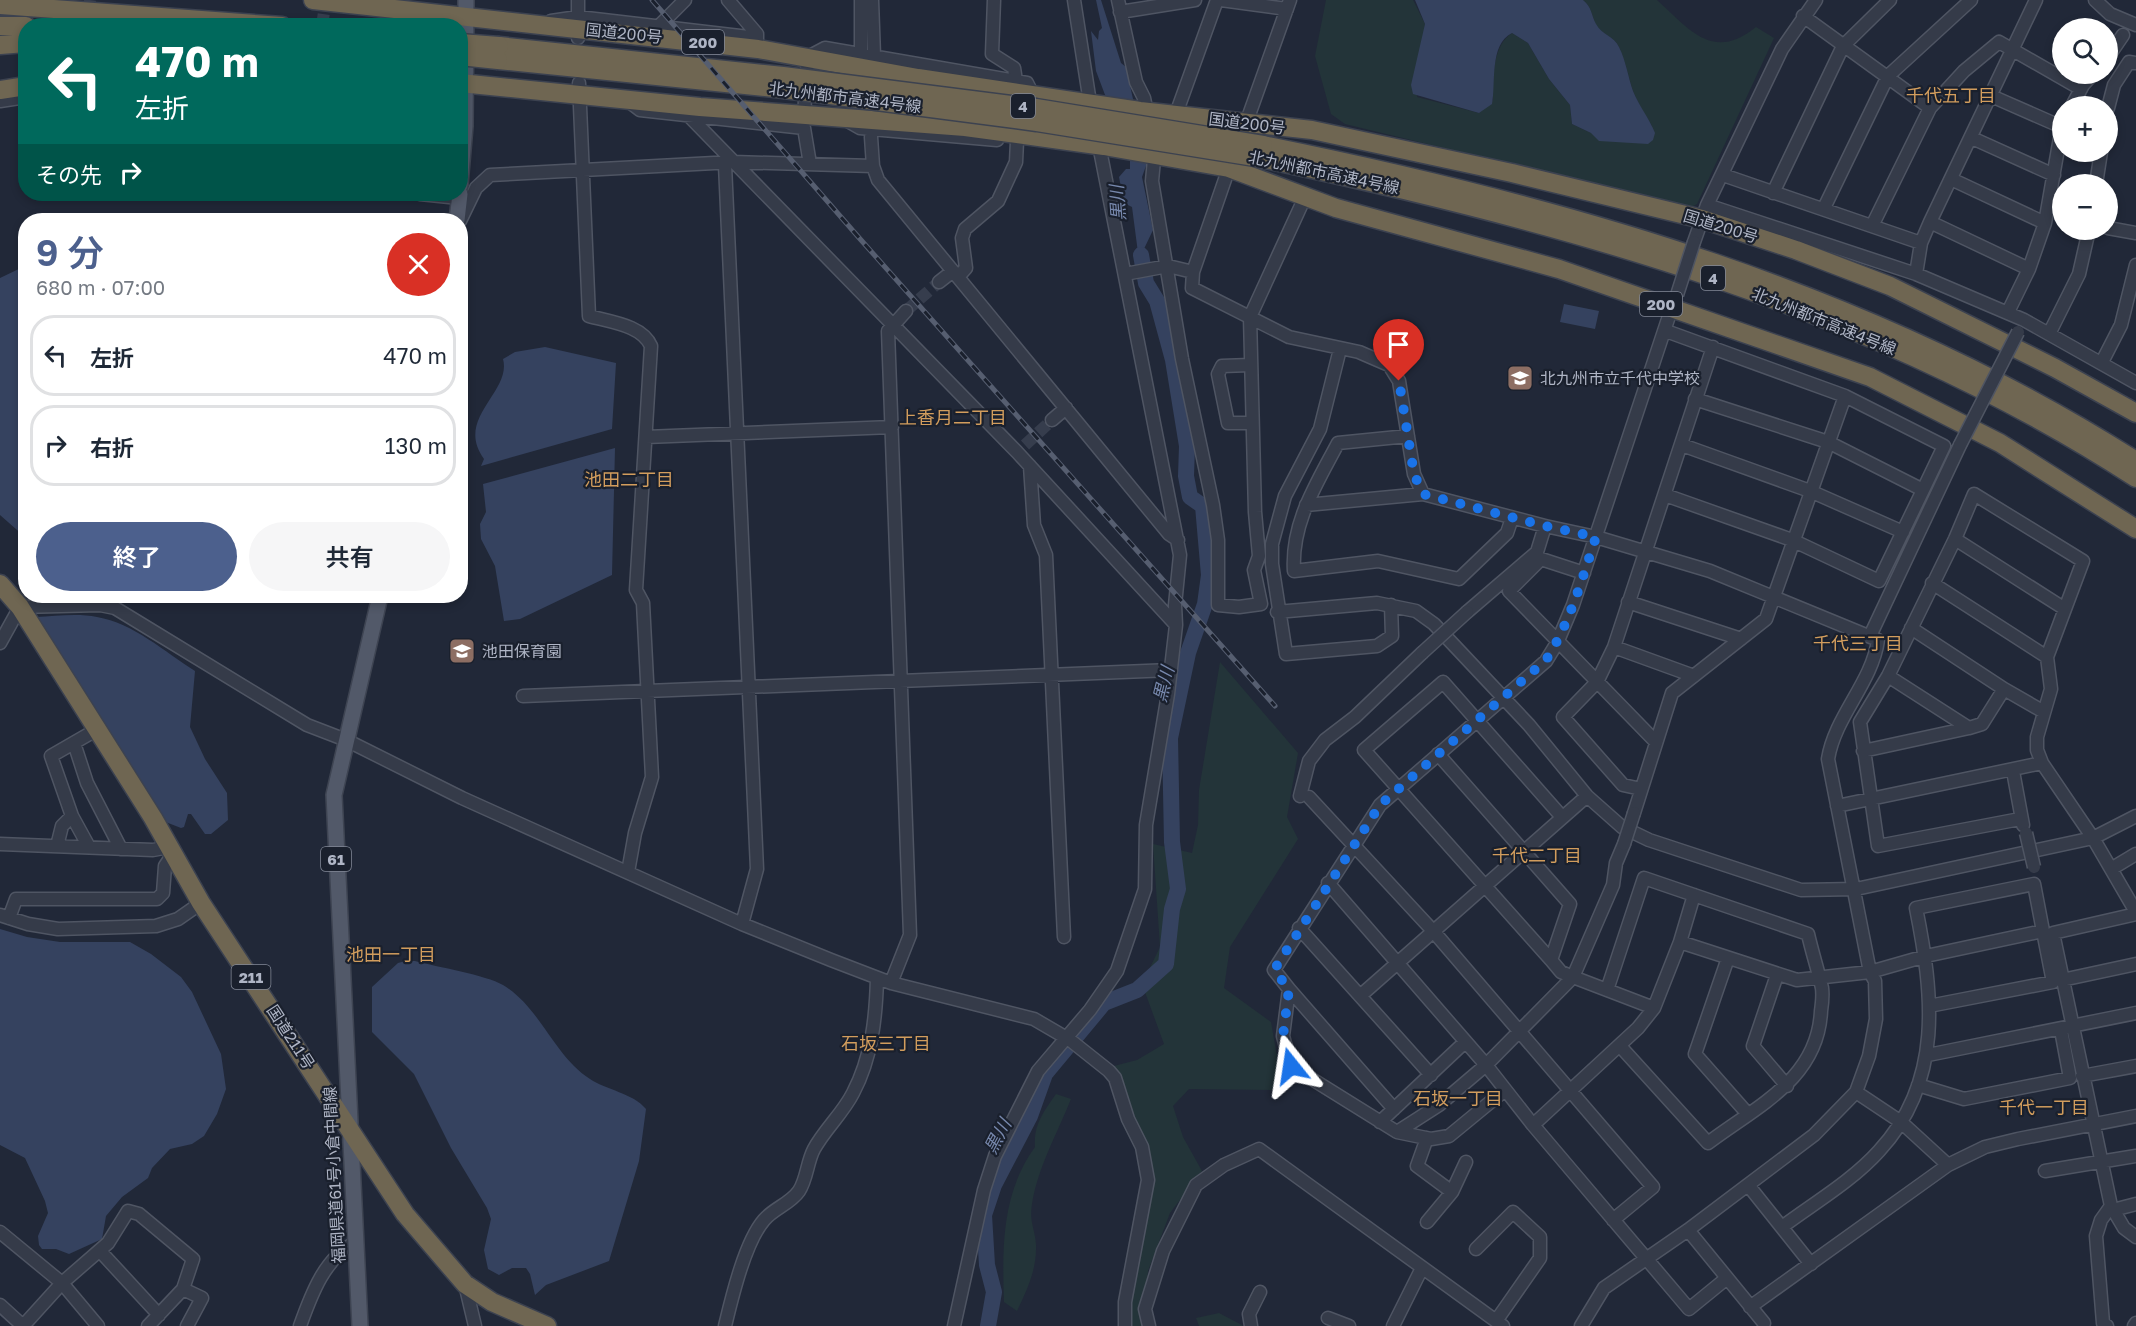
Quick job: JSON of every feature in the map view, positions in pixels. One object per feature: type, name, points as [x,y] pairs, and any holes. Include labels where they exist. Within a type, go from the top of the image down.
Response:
[{"type":"highway","points":[[66,0],[107,12]]},
{"type":"highway","name":"国道200号","points":[[321,3],[466,8],[535,23],[758,44],[808,57],[918,78],[1032,93],[1144,112],[1312,130],[1633,201],[1704,212],[1890,286],[1981,330],[2136,413]]},
{"type":"highway","points":[[0,5],[182,18]]},
{"type":"highway","points":[[0,26],[18,26]]},
{"type":"highway","points":[[0,45],[18,44]]},
{"type":"highway","name":"北九州都市高速4号線","points":[[468,45],[498,53],[1025,106],[1262,151],[1382,169],[1500,198],[1614,230],[1757,278],[1878,326],[2045,408],[2136,461]]},
{"type":"highway","name":"北九州都市高速4号線","points":[[468,56],[498,53]]},
{"type":"highway","name":"200","points":[[468,84],[580,89],[626,99],[804,122],[843,118],[965,127],[1153,153],[1229,168],[1336,208],[1674,301],[1851,370],[1931,406],[2000,443],[2136,529]]},
{"type":"highway","points":[[0,90],[18,87]]},
{"type":"highway","name":"北九州都市高速4号線","points":[[1262,151],[1599,240],[1777,301],[1871,338],[1955,378],[2038,420],[2136,478]]},
{"type":"highway","name":"国道211号","points":[[0,584],[20,607],[171,850],[201,903],[405,1214],[465,1284],[492,1302],[547,1326]]},
{"type":"main road","name":"福岡県道61号小倉中間線","points":[[360,1326],[334,795],[378,603]]},
{"type":"street","points":[[578,0],[578,28],[659,26],[758,44],[757,34],[728,0]]},
{"type":"street","points":[[659,26],[685,0]]},
{"type":"street","points":[[861,0],[868,53]]},
{"type":"street","points":[[866,0],[868,53]]},
{"type":"street","points":[[868,53],[872,0]]},
{"type":"street","points":[[994,0],[992,54],[1014,68],[1016,81]]},
{"type":"street","points":[[954,1326],[984,1190],[995,1156],[1038,1071],[1068,1038],[1117,971],[1145,889],[1146,825],[1176,625],[1175,605],[1180,555],[1178,540],[1074,0]]},
{"type":"street","points":[[1195,0],[1119,6],[1153,153],[1152,181],[1165,267],[1182,359],[1214,505],[1218,540],[1218,604],[1239,607],[1261,604],[1254,570],[1259,556],[1251,423],[1250,317],[1305,197]]},
{"type":"street","points":[[1176,114],[1219,0],[1289,5],[1193,272],[1192,288],[1289,338],[1359,352],[1389,365],[1399,381],[1414,474],[1423,494]]},
{"type":"street","points":[[1394,1109],[1274,970],[1380,805],[1546,660],[1557,643],[1584,573],[1704,212],[1782,49],[1816,0]]},
{"type":"street","points":[[1773,193],[1843,46],[1890,0]]},
{"type":"street","points":[[1824,208],[1888,76],[1971,0]]},
{"type":"street","points":[[1916,274],[1921,243],[1930,222],[2036,0]]},
{"type":"street","points":[[2095,0],[2110,14],[2136,25]]},
{"type":"street","points":[[1803,16],[1930,108]]},
{"type":"street","points":[[2118,42],[2123,34]]},
{"type":"street","points":[[1872,226],[1930,108],[1964,71],[1999,42],[2081,89]]},
{"type":"street","points":[[810,164],[804,122],[808,57],[825,48],[868,53],[1027,83],[1032,93]]},
{"type":"street","points":[[2111,96],[2114,84],[2129,62],[2136,63]]},
{"type":"street","points":[[2077,96],[2085,84]]},
{"type":"street","points":[[580,89],[589,316],[647,336],[651,346],[636,590],[643,603],[652,777],[628,872]]},
{"type":"street","points":[[1989,95],[2052,122]]},
{"type":"street","points":[[0,101],[18,98]]},
{"type":"street","points":[[626,99],[640,110],[688,116],[804,122]]},
{"type":"street","points":[[688,116],[729,163],[891,325],[1021,448],[1030,466],[1176,625]]},
{"type":"street","points":[[843,118],[875,134],[1041,144],[1054,139]]},
{"type":"street","points":[[875,134],[873,166],[878,180],[1169,534],[1178,540]]},
{"type":"street","points":[[875,134],[882,174],[903,211]]},
{"type":"street","points":[[1972,138],[2052,174]]},
{"type":"street","points":[[939,282],[966,268],[962,238],[965,229],[998,201],[1016,162],[1017,141]]},
{"type":"street","points":[[729,163],[737,433],[757,868],[742,924]]},
{"type":"street","points":[[463,213],[476,188],[490,175],[729,163],[873,166]]},
{"type":"street","points":[[1723,175],[1921,243]]},
{"type":"street","points":[[1951,179],[2045,223]]},
{"type":"street","points":[[2008,312],[2029,268],[2045,223],[2052,186]]},
{"type":"street","points":[[1704,212],[1916,274],[2008,312],[2021,326],[2049,334],[2102,362],[2136,384]]},
{"type":"street","points":[[1930,222],[2029,268]]},
{"type":"street","points":[[2118,230],[2136,233]]},
{"type":"street","points":[[2049,334],[2079,274],[2087,240]]},
{"type":"street","points":[[2102,362],[2121,325],[2136,265]]},
{"type":"street","points":[[1128,274],[1165,267],[1193,272]]},
{"type":"street","points":[[891,983],[910,935],[888,332],[891,325],[906,311]]},
{"type":"street","points":[[1870,636],[1960,445],[2021,326]]},
{"type":"street","points":[[1665,331],[1845,396],[1944,446],[1879,581],[1792,540],[1665,495]]},
{"type":"street","points":[[1641,789],[1623,785],[1563,717],[1598,682],[1614,647],[1713,347]]},
{"type":"street","points":[[1340,349],[1320,429],[1285,496],[1278,519],[1272,564],[1277,612],[1286,654],[1377,646],[1392,636],[1391,605]]},
{"type":"street","points":[[1250,365],[1222,366],[1218,374],[1228,423],[1251,423]]},
{"type":"street","points":[[1397,1132],[1439,1105],[1486,1065],[1573,977],[1613,885],[1616,862],[1624,844],[1672,693],[1766,619],[1772,595],[1845,396]]},
{"type":"street","points":[[1695,399],[1828,442],[1923,490]]},
{"type":"street","points":[[1052,420],[1066,408]]},
{"type":"street","points":[[646,437],[892,427]]},
{"type":"street","points":[[1408,436],[1338,443],[1306,505],[1292,549],[1294,572],[1378,561],[1459,579],[1507,533],[1512,518]]},
{"type":"street","points":[[1682,445],[1810,491],[1903,532]]},
{"type":"street","points":[[1030,466],[1034,525],[1046,555],[1064,937]]},
{"type":"street","points":[[1306,505],[1423,494],[1512,518],[1596,537],[1710,571],[1878,640],[1877,650],[1831,742],[1828,759],[1856,889],[1870,972],[1875,981],[1876,1019],[1869,1056],[1856,1092],[1814,1135],[1688,1230],[1604,1288],[1581,1326]]},
{"type":"street","points":[[1918,1085],[1964,1099],[2070,1078],[2062,980],[2053,933],[2136,913],[2093,838],[2042,763],[2037,750],[2037,737],[2051,689],[2047,657],[2083,561],[1974,494],[1955,539],[1888,676],[1860,722],[1869,798],[1878,846],[2020,819]]},
{"type":"street","points":[[1545,526],[1537,552],[1467,612],[1355,717],[1325,740],[1309,761],[1304,797],[1355,845],[1434,932],[1653,1187],[1613,1220]]},
{"type":"street","points":[[1955,539],[2065,609]]},
{"type":"street","points":[[1584,573],[1541,559],[1509,591],[1557,643],[1655,741]]},
{"type":"street","points":[[1932,583],[2047,657]]},
{"type":"street","points":[[1277,612],[1377,603],[1416,612],[1434,624],[1529,724],[1587,796],[1622,827],[1649,840],[1801,890],[1856,889],[2093,838],[2136,816]]},
{"type":"street","points":[[1629,603],[1741,639]]},
{"type":"street","points":[[0,643],[20,607],[89,605],[115,608],[132,616],[307,724],[452,794],[742,924],[877,978],[1010,1011],[1034,1019],[1068,1038],[1115,1078],[1128,1119],[1142,1147],[1148,1180],[1127,1290],[1125,1326]]},
{"type":"street","points":[[1911,628],[2004,689],[2044,712]]},
{"type":"street","points":[[1614,647],[1694,676]]},
{"type":"street","points":[[523,696],[748,689],[1171,670]]},
{"type":"street","points":[[1888,676],[1969,728]]},
{"type":"street","points":[[1562,817],[1443,682],[1364,750],[1561,972],[1654,1008]]},
{"type":"street","points":[[1863,751],[1983,724],[2004,689]]},
{"type":"street","points":[[89,847],[72,816],[51,756],[96,730]]},
{"type":"street","points":[[74,743],[87,783],[121,849]]},
{"type":"street","points":[[1438,754],[1570,904],[1551,960]]},
{"type":"street","points":[[1838,806],[2013,771],[2042,763]]},
{"type":"street","points":[[2013,771],[2020,819],[2026,833],[2034,867]]},
{"type":"street","points":[[1360,996],[1587,796]]},
{"type":"street","points":[[57,846],[62,826],[72,816]]},
{"type":"street","points":[[0,844],[171,850],[165,866],[163,893],[157,899],[16,899],[4,916],[28,924],[58,928],[156,926],[178,919],[201,903]]},
{"type":"street","points":[[2111,869],[2136,854]]},
{"type":"street","points":[[1607,990],[1644,878],[1808,934],[1822,990],[1817,1043],[1807,1062],[1787,1086],[1708,1143],[1620,1046]]},
{"type":"street","points":[[1329,883],[1486,1065],[1533,1125],[1689,1309],[1727,1278]]},
{"type":"street","points":[[1782,1227],[1879,1151],[1901,1122],[1918,1085],[1928,1055],[1929,1006],[1926,956],[1916,908],[2034,884],[2053,982],[1929,1006]]},
{"type":"street","points":[[1533,1125],[1620,1046],[1654,1008],[1680,942],[1694,895]]},
{"type":"street","points":[[1299,928],[1431,1074]]},
{"type":"street","points":[[1680,942],[1797,980],[1870,972],[1926,956],[2043,932]]},
{"type":"street","points":[[1728,958],[1695,1054],[1747,1113]]},
{"type":"street","points":[[2062,980],[2136,964]]},
{"type":"street","points":[[1776,975],[1753,1046],[1787,1086]]},
{"type":"street","points":[[725,1326],[743,1262],[762,1222],[773,1210],[793,1199],[801,1189],[812,1153],[853,1094],[871,1045],[876,1018],[877,978]]},
{"type":"street","points":[[1289,989],[1283,1036],[1291,1066],[1397,1132],[1427,1138],[1449,1136],[1505,1090]]},
{"type":"street","points":[[1928,1055],[2066,1029],[2136,1013]]},
{"type":"street","points":[[2066,1029],[2082,1076],[2112,1208],[2124,1228],[2136,1237]]},
{"type":"street","points":[[1380,1122],[1466,1042]]},
{"type":"street","points":[[2082,1076],[2136,1066]]},
{"type":"street","points":[[1856,1092],[1901,1122],[1948,1165]]},
{"type":"street","points":[[1750,1307],[1948,1165],[1985,1147],[2136,1116]]},
{"type":"street","points":[[1427,1138],[1417,1166],[1452,1192]]},
{"type":"street","points":[[1149,1326],[1145,1309],[1163,1251],[1196,1185],[1224,1165],[1260,1149],[1499,1323],[1540,1258],[1540,1237],[1513,1212],[1476,1249]]},
{"type":"street","points":[[2045,1171],[2136,1156]]},
{"type":"street","points":[[1427,1222],[1452,1192],[1466,1162]]},
{"type":"street","points":[[1748,1185],[1811,1264]]},
{"type":"street","points":[[2107,1326],[2103,1323],[2096,1236],[2101,1220],[2112,1208],[2136,1204]]},
{"type":"street","points":[[0,1305],[23,1326],[62,1283],[100,1251],[128,1211],[140,1214],[193,1259],[183,1289],[154,1322],[100,1251]]},
{"type":"street","points":[[1688,1230],[1764,1323]]},
{"type":"street","points":[[0,1232],[62,1283],[98,1326]]},
{"type":"street","points":[[300,1326],[318,1282],[339,1251],[355,1243]]},
{"type":"street","points":[[1393,1326],[1422,1268]]},
{"type":"street","points":[[465,1284],[475,1326]]},
{"type":"street","points":[[183,1289],[202,1298],[187,1326]]},
{"type":"street","points":[[1251,1326],[1249,1314],[1260,1292]]},
{"type":"street","points":[[1328,1318],[1349,1326]]},
{"type":"shaded area","points":[[1326,0],[1413,0],[1425,24],[1417,97],[1479,113],[1493,100],[1497,54],[1505,39],[1512,33],[1528,43],[1549,79],[1570,105],[1572,124],[1591,133],[1652,126],[1634,93],[1619,47],[1596,25],[1590,8],[1583,0],[1657,0],[1691,31],[1714,42],[1727,42],[1741,37],[1756,27],[1774,38],[1697,204],[1690,208],[1345,124],[1331,114],[1315,56]]},
{"type":"shaded area","points":[[1220,662],[1298,753],[1287,817],[1298,839],[1230,947],[1224,988],[1271,1022],[1277,1056],[1275,1090],[1189,1089],[1173,1106],[1183,1137],[1202,1171],[1170,1213],[1148,1271],[1144,1326],[1120,1326],[1124,1270],[1145,1183],[1117,1074],[1110,1067],[1137,1060],[1164,1044],[1142,984],[1160,947],[1153,844],[1192,853],[1198,825],[1199,790]]},
{"type":"shaded area","points":[[1056,1094],[1071,1099],[1043,1164],[1035,1190],[1031,1216],[1036,1245],[1035,1262],[1028,1287],[1017,1311],[1004,1302],[1003,1261],[1006,1221],[1016,1182],[1035,1147],[1038,1125]]},
{"type":"shaded area","points":[[1219,1313],[1243,1326],[1199,1326],[1196,1318]]},
{"type":"water","points":[[1096,0],[1101,0],[1121,63],[1126,67],[1147,163],[1142,177],[1153,230],[1143,251],[1145,268],[1140,268],[1132,207],[1124,203],[1119,177],[1126,169],[1130,169],[1130,161],[1096,71],[1091,31],[1098,40],[1099,31],[1102,28]]},
{"type":"water","points":[[1415,0],[1583,0],[1590,8],[1594,21],[1601,31],[1614,40],[1619,47],[1633,91],[1655,133],[1653,140],[1648,144],[1599,141],[1591,133],[1572,124],[1570,105],[1549,79],[1528,43],[1512,33],[1505,38],[1497,55],[1492,104],[1479,113],[1413,94],[1411,85],[1425,24]]},
{"type":"water","points":[[18,269],[18,531],[0,515],[0,278]]},
{"type":"water","points":[[1564,304],[1599,311],[1595,329],[1560,322]]},
{"type":"water","points":[[545,347],[616,363],[612,429],[481,466],[484,459],[477,444],[476,431],[479,418],[500,383],[504,371],[503,359],[515,352]]},
{"type":"water","points":[[615,448],[612,575],[520,619],[504,621],[495,566],[481,539],[480,524],[486,512],[483,484]]},
{"type":"water","points":[[82,615],[110,620],[148,639],[195,671],[190,727],[205,759],[227,793],[228,820],[211,834],[205,834],[191,814],[188,814],[184,827],[181,828],[163,821],[36,617]]},
{"type":"water","points":[[0,929],[27,937],[60,942],[130,942],[151,954],[181,977],[192,992],[221,1054],[226,1089],[217,1114],[204,1136],[192,1144],[170,1149],[152,1168],[148,1178],[122,1197],[106,1216],[102,1239],[69,1254],[56,1249],[42,1249],[39,1245],[38,1236],[48,1213],[45,1201],[25,1158],[0,1145]]},
{"type":"water","points":[[415,961],[461,972],[503,985],[527,1006],[577,1069],[596,1083],[634,1099],[646,1109],[639,1161],[609,1261],[546,1285],[535,1295],[530,1274],[526,1268],[512,1268],[499,1275],[488,1269],[484,1250],[491,1219],[487,1208],[451,1148],[414,1074],[372,1032],[372,987],[398,963]]},
{"type":"waterway","name":"黒川","points":[[988,1326],[994,1292],[987,1265],[984,1215],[994,1185],[1030,1116],[1045,1074],[1104,1003],[1137,990],[1166,964],[1172,909],[1178,889],[1172,842],[1170,738],[1188,653],[1205,604],[1209,575],[1203,506],[1190,497],[1186,476],[1187,446],[1173,360],[1157,301],[1146,283],[1141,255]]},
{"type":"tunnel","points":[[88,18],[90,0]]},
{"type":"tunnel","points":[[323,18],[324,12]]},
{"type":"tunnel","points":[[906,311],[939,282]]},
{"type":"tunnel","points":[[1025,445],[1052,420]]},
{"type":"railway","points":[[652,0],[861,240],[1275,706]]},
{"type":"place","name":"北九州市立千代中学校","points":[[1520,378]]},
{"type":"place","name":"池田保育園","points":[[462,651]]},
{"type":"district","name":"千代五丁目","points":[[1951,95]]},
{"type":"district","name":"上香月二丁目","points":[[953,417]]},
{"type":"district","name":"池田二丁目","points":[[629,479]]},
{"type":"district","name":"千代三丁目","points":[[1858,643]]},
{"type":"district","name":"千代二丁目","points":[[1537,855]]},
{"type":"district","name":"池田一丁目","points":[[391,954]]},
{"type":"district","name":"石坂三丁目","points":[[886,1043]]},
{"type":"district","name":"石坂一丁目","points":[[1458,1098]]},
{"type":"district","name":"千代一丁目","points":[[2044,1107]]},
{"type":"route","points":[[1291,1066],[1283,1036],[1289,989],[1274,970],[1380,805],[1546,660],[1557,643],[1573,605],[1596,537],[1423,494],[1414,474],[1399,381]]}]
